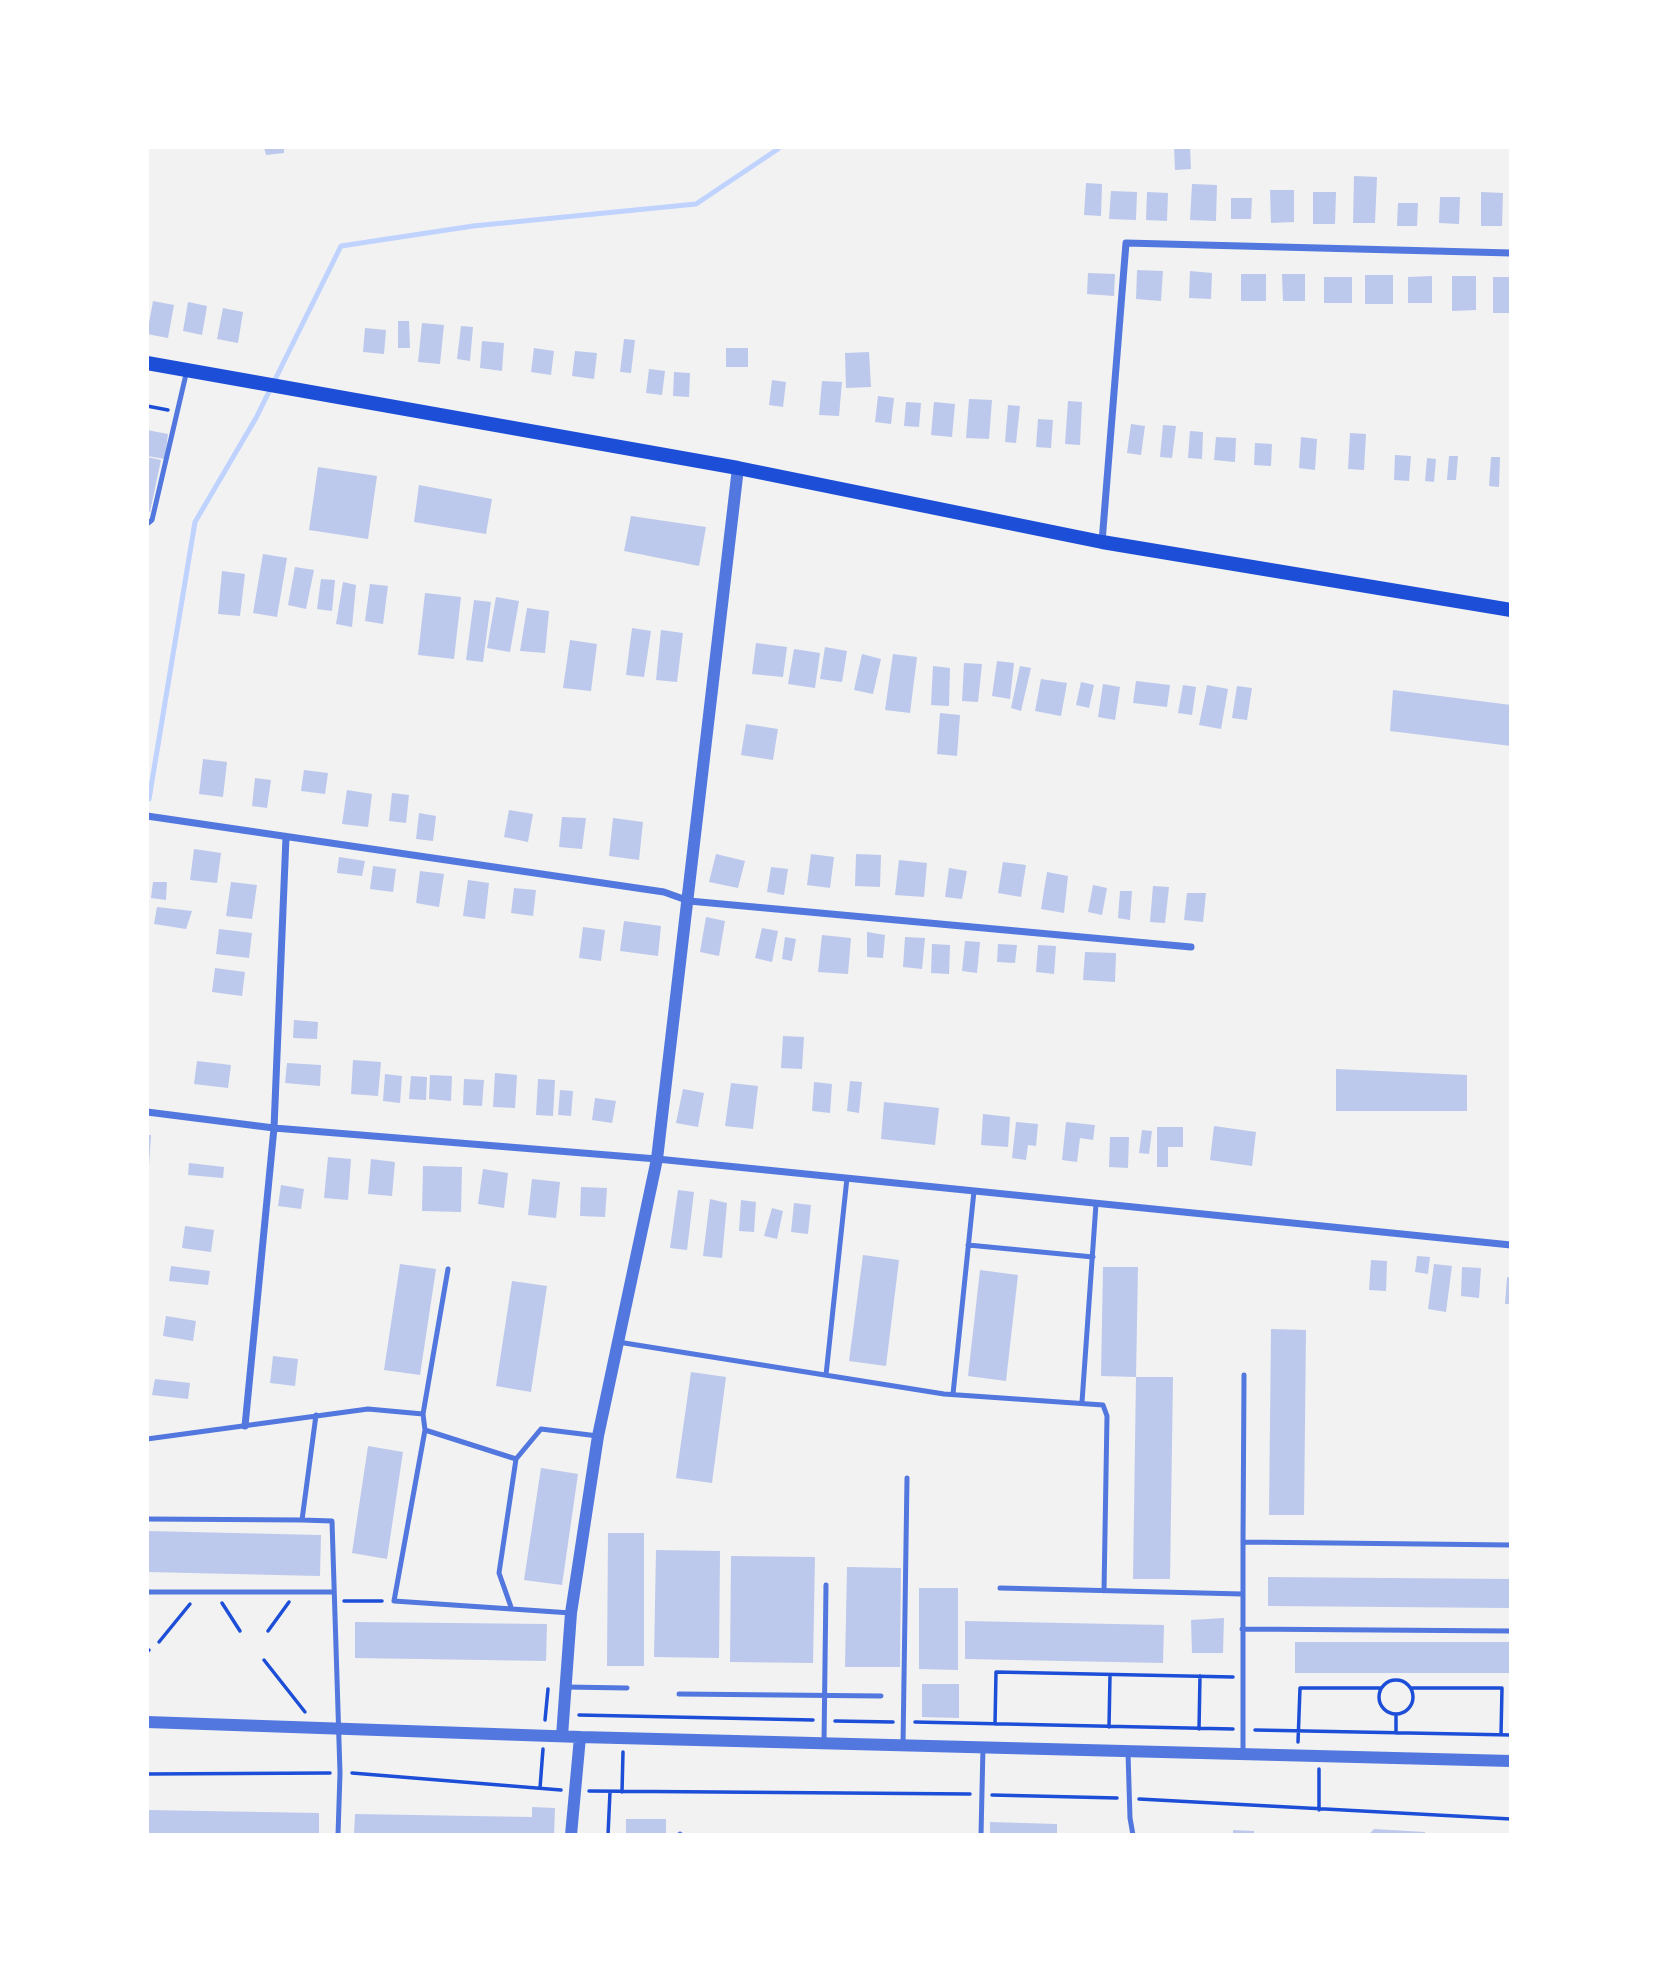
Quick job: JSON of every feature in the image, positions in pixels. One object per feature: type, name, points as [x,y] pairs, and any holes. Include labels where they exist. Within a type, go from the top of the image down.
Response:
[{"type":"main road","points":[[147,363],[737,468],[1102,541],[1511,610]]},
{"type":"street","points":[[1102,541],[1126,243],[1511,253]]},
{"type":"street","points":[[562,1735],[571,1613],[598,1436],[657,1159],[689,901],[737,468]]},
{"type":"street","points":[[147,816],[664,892],[689,901],[1191,947]]},
{"type":"street","points":[[246,1426],[274,1128],[286,837]]},
{"type":"street","points":[[147,1112],[274,1128],[657,1159],[1511,1245]]},
{"type":"street","points":[[147,1722],[580,1737],[1511,1761]]},
{"type":"street","points":[[571,1835],[580,1737]]},
{"type":"lane","points":[[147,524],[152,520],[187,370]]},
{"type":"lane","points":[[826,1375],[847,1178]]},
{"type":"lane","points":[[953,1394],[974,1191]]},
{"type":"lane","points":[[1082,1402],[1096,1203]]},
{"type":"lane","points":[[968,1245],[1093,1256]]},
{"type":"lane","points":[[448,1269],[423,1414],[425,1430],[394,1601],[571,1613]]},
{"type":"lane","points":[[618,1342],[953,1394],[1103,1405],[1107,1416],[1104,1591]]},
{"type":"lane","points":[[1243,1753],[1244,1375]]},
{"type":"lane","points":[[147,1439],[368,1409],[423,1414]]},
{"type":"lane","points":[[302,1520],[316,1415]]},
{"type":"lane","points":[[511,1607],[499,1573],[516,1459],[541,1429],[598,1436]]},
{"type":"lane","points":[[425,1430],[516,1459]]},
{"type":"lane","points":[[903,1745],[906,1478]]},
{"type":"lane","points":[[147,1518],[332,1521],[340,1773],[338,1835]]},
{"type":"lane","points":[[1242,1542],[1511,1545]]},
{"type":"lane","points":[[824,1742],[826,1585]]},
{"type":"lane","points":[[1000,1588],[1242,1594]]},
{"type":"lane","points":[[147,1592],[334,1592]]},
{"type":"lane","points":[[1242,1629],[1511,1631]]},
{"type":"lane","points":[[566,1687],[627,1688]]},
{"type":"lane","points":[[679,1694],[881,1696]]},
{"type":"lane","points":[[981,1835],[983,1747]]},
{"type":"lane","points":[[1128,1750],[1133,1835]]},
{"type":"path","points":[[147,406],[177,412]]},
{"type":"path","points":[[159,1642],[200,1592]]},
{"type":"path","points":[[216,1592],[240,1631]]},
{"type":"path","points":[[268,1631],[296,1592]]},
{"type":"path","points":[[334,1601],[394,1601]]},
{"type":"path","points":[[264,1660],[317,1727]]},
{"type":"path","points":[[995,1724],[996,1672],[1242,1677]]},
{"type":"path","points":[[1109,1727],[1110,1675]]},
{"type":"path","points":[[1199,1729],[1200,1676]]},
{"type":"path","points":[[1298,1731],[1300,1688],[1381,1688],[1396,1680],[1411,1688],[1502,1688],[1502,1735]]},
{"type":"path","points":[[1381,1688],[1380,1704],[1384,1710],[1396,1714],[1407,1710],[1412,1704],[1411,1688]]},
{"type":"path","points":[[546,1714],[1511,1735]]},
{"type":"path","points":[[1396,1714],[1396,1733]]},
{"type":"path","points":[[147,1773],[340,1773],[574,1791],[1129,1798],[1511,1819]]},
{"type":"path","points":[[608,1835],[610,1791]]},
{"type":"building","points":[[264,147],[284,147],[284,153],[266,155]]},
{"type":"building","points":[[1174,147],[1190,147],[1191,169],[1175,170]]},
{"type":"building","points":[[1354,176],[1377,177],[1375,223],[1353,223]]},
{"type":"building","points":[[1086,183],[1102,184],[1101,216],[1084,215]]},
{"type":"building","points":[[1192,184],[1217,185],[1216,221],[1190,220]]},
{"type":"building","points":[[1270,190],[1294,190],[1294,222],[1271,223]]},
{"type":"building","points":[[1111,191],[1137,192],[1136,220],[1109,219]]},
{"type":"building","points":[[1147,192],[1168,193],[1167,221],[1146,220]]},
{"type":"building","points":[[1313,192],[1336,192],[1335,224],[1313,224]]},
{"type":"building","points":[[1481,192],[1503,193],[1502,226],[1481,226]]},
{"type":"building","points":[[1440,197],[1460,197],[1459,224],[1439,223]]},
{"type":"building","points":[[1231,198],[1252,198],[1251,219],[1231,219]]},
{"type":"building","points":[[1398,203],[1418,203],[1417,226],[1397,226]]},
{"type":"building","points":[[1137,270],[1163,271],[1161,301],[1136,299]]},
{"type":"building","points":[[1190,271],[1212,273],[1211,299],[1189,298]]},
{"type":"building","points":[[1088,273],[1115,274],[1114,296],[1087,294]]},
{"type":"building","points":[[1241,274],[1266,274],[1266,301],[1241,301]]},
{"type":"building","points":[[1282,274],[1305,274],[1305,301],[1283,301]]},
{"type":"building","points":[[1365,275],[1393,275],[1393,304],[1365,304]]},
{"type":"building","points":[[1432,276],[1432,303],[1408,303],[1408,277]]},
{"type":"building","points":[[1452,276],[1476,276],[1476,310],[1452,311]]},
{"type":"building","points":[[1324,277],[1352,277],[1352,303],[1324,303]]},
{"type":"building","points":[[1493,277],[1511,277],[1511,313],[1493,313]]},
{"type":"building","points":[[153,301],[174,305],[168,338],[147,334]]},
{"type":"building","points":[[188,302],[207,306],[202,335],[183,331]]},
{"type":"building","points":[[223,308],[243,312],[238,343],[217,339]]},
{"type":"building","points":[[398,321],[409,321],[410,348],[398,348]]},
{"type":"building","points":[[422,323],[444,325],[440,364],[418,362]]},
{"type":"building","points":[[461,326],[473,327],[470,361],[457,359]]},
{"type":"building","points":[[365,328],[386,330],[384,354],[363,352]]},
{"type":"building","points":[[624,339],[635,340],[631,373],[620,372]]},
{"type":"building","points":[[482,341],[504,343],[502,371],[480,368]]},
{"type":"building","points":[[534,348],[554,351],[551,375],[531,372]]},
{"type":"building","points":[[726,348],[748,348],[748,367],[726,367]]},
{"type":"building","points":[[575,351],[597,353],[594,379],[572,376]]},
{"type":"building","points":[[869,352],[871,387],[846,388],[845,353]]},
{"type":"building","points":[[649,369],[665,371],[662,395],[646,393]]},
{"type":"building","points":[[674,372],[690,373],[689,397],[673,396]]},
{"type":"building","points":[[772,380],[786,382],[783,407],[769,405]]},
{"type":"building","points":[[822,381],[842,382],[839,416],[819,415]]},
{"type":"building","points":[[878,396],[894,398],[891,424],[875,422]]},
{"type":"building","points":[[969,399],[992,400],[989,439],[966,438]]},
{"type":"building","points":[[1068,401],[1082,402],[1080,445],[1065,444]]},
{"type":"building","points":[[906,402],[921,403],[919,427],[904,426]]},
{"type":"building","points":[[934,402],[955,404],[952,437],[931,435]]},
{"type":"building","points":[[1008,405],[1020,406],[1016,443],[1005,442]]},
{"type":"building","points":[[1038,419],[1053,420],[1051,448],[1036,447]]},
{"type":"building","points":[[1131,424],[1145,426],[1141,455],[1127,453]]},
{"type":"building","points":[[1163,425],[1176,426],[1172,458],[1160,457]]},
{"type":"building","points":[[147,430],[168,434],[165,459],[147,456]]},
{"type":"building","points":[[1190,431],[1203,432],[1202,459],[1188,458]]},
{"type":"building","points":[[1350,433],[1366,434],[1364,470],[1348,469]]},
{"type":"building","points":[[1216,437],[1236,438],[1235,462],[1214,460]]},
{"type":"building","points":[[1301,437],[1317,439],[1315,470],[1299,468]]},
{"type":"building","points":[[1255,443],[1272,444],[1271,466],[1254,465]]},
{"type":"building","points":[[1395,455],[1411,456],[1409,481],[1394,480]]},
{"type":"building","points":[[1449,456],[1458,456],[1456,480],[1447,480]]},
{"type":"building","points":[[147,457],[161,460],[150,512],[147,511]]},
{"type":"building","points":[[1491,457],[1500,457],[1499,487],[1489,486]]},
{"type":"building","points":[[1427,458],[1436,459],[1434,482],[1425,481]]},
{"type":"building","points":[[318,467],[377,476],[368,539],[309,530]]},
{"type":"building","points":[[419,485],[492,499],[486,534],[414,522]]},
{"type":"building","points":[[631,516],[706,527],[699,566],[624,551]]},
{"type":"building","points":[[263,554],[287,558],[277,617],[253,613]]},
{"type":"building","points":[[295,567],[314,570],[306,609],[288,605]]},
{"type":"building","points":[[222,571],[245,574],[240,616],[218,614]]},
{"type":"building","points":[[321,579],[335,580],[332,611],[317,609]]},
{"type":"building","points":[[343,582],[356,585],[352,627],[336,624]]},
{"type":"building","points":[[370,584],[388,586],[383,624],[365,621]]},
{"type":"building","points":[[425,593],[461,597],[454,659],[418,655]]},
{"type":"building","points":[[496,597],[519,601],[510,652],[487,648]]},
{"type":"building","points":[[474,600],[491,602],[483,662],[466,660]]},
{"type":"building","points":[[527,608],[549,611],[545,653],[520,651]]},
{"type":"building","points":[[632,628],[651,631],[644,677],[626,675]]},
{"type":"building","points":[[661,630],[683,633],[677,682],[656,680]]},
{"type":"building","points":[[570,640],[597,644],[591,691],[563,688]]},
{"type":"building","points":[[756,643],[787,647],[783,677],[752,674]]},
{"type":"building","points":[[825,647],[847,651],[842,682],[820,679]]},
{"type":"building","points":[[794,649],[820,653],[815,688],[788,684]]},
{"type":"building","points":[[862,654],[881,659],[873,694],[854,690]]},
{"type":"building","points":[[893,654],[917,657],[910,713],[885,710]]},
{"type":"building","points":[[997,661],[1014,663],[1010,699],[992,696]]},
{"type":"building","points":[[964,663],[982,664],[978,702],[962,701]]},
{"type":"building","points":[[933,666],[950,668],[949,706],[931,705]]},
{"type":"building","points":[[1020,666],[1031,668],[1021,711],[1011,708]]},
{"type":"building","points":[[1041,679],[1067,683],[1061,716],[1035,711]]},
{"type":"building","points":[[1136,681],[1170,685],[1167,707],[1133,703]]},
{"type":"building","points":[[1081,682],[1094,685],[1089,708],[1076,705]]},
{"type":"building","points":[[1103,684],[1120,687],[1115,720],[1098,717]]},
{"type":"building","points":[[1183,685],[1196,687],[1192,715],[1178,713]]},
{"type":"building","points":[[1207,685],[1228,689],[1221,729],[1199,725]]},
{"type":"building","points":[[1237,686],[1252,688],[1247,720],[1232,718]]},
{"type":"building","points":[[1393,690],[1511,705],[1511,746],[1390,731]]},
{"type":"building","points":[[940,713],[960,715],[957,756],[937,754]]},
{"type":"building","points":[[746,724],[778,729],[773,760],[741,755]]},
{"type":"building","points":[[203,759],[227,762],[223,797],[199,794]]},
{"type":"building","points":[[304,770],[328,773],[325,794],[301,791]]},
{"type":"building","points":[[255,778],[271,780],[267,808],[252,806]]},
{"type":"building","points":[[347,790],[372,794],[368,827],[342,824]]},
{"type":"building","points":[[392,793],[409,795],[406,823],[389,821]]},
{"type":"building","points":[[509,810],[533,814],[528,842],[504,837]]},
{"type":"building","points":[[419,813],[436,816],[433,841],[416,839]]},
{"type":"building","points":[[562,817],[586,818],[582,849],[559,847]]},
{"type":"building","points":[[613,818],[643,822],[639,860],[609,856]]},
{"type":"building","points":[[194,849],[221,853],[217,883],[190,880]]},
{"type":"building","points":[[716,854],[745,861],[738,888],[709,882]]},
{"type":"building","points":[[811,854],[834,857],[830,888],[807,885]]},
{"type":"building","points":[[856,854],[881,855],[880,887],[855,886]]},
{"type":"building","points":[[339,857],[365,861],[362,876],[337,873]]},
{"type":"building","points":[[899,860],[927,863],[924,897],[895,895]]},
{"type":"building","points":[[1003,862],[1026,865],[1021,897],[998,893]]},
{"type":"building","points":[[373,866],[396,869],[393,892],[370,889]]},
{"type":"building","points":[[771,867],[788,869],[784,895],[767,892]]},
{"type":"building","points":[[949,868],[967,871],[962,899],[945,897]]},
{"type":"building","points":[[420,871],[444,874],[439,907],[416,903]]},
{"type":"building","points":[[1047,872],[1068,876],[1064,913],[1041,909]]},
{"type":"building","points":[[468,880],[489,883],[485,919],[463,916]]},
{"type":"building","points":[[153,882],[167,882],[166,900],[151,898]]},
{"type":"building","points":[[231,882],[257,885],[252,919],[226,916]]},
{"type":"building","points":[[1093,885],[1107,888],[1102,915],[1088,912]]},
{"type":"building","points":[[1153,886],[1169,887],[1165,923],[1150,922]]},
{"type":"building","points":[[514,888],[536,890],[533,916],[511,913]]},
{"type":"building","points":[[1120,891],[1132,891],[1130,920],[1118,918]]},
{"type":"building","points":[[1187,893],[1206,893],[1203,922],[1184,920]]},
{"type":"building","points":[[157,907],[192,911],[186,929],[154,924]]},
{"type":"building","points":[[706,917],[725,921],[719,956],[700,952]]},
{"type":"building","points":[[624,921],[661,926],[658,956],[620,951]]},
{"type":"building","points":[[583,927],[605,930],[601,961],[579,958]]},
{"type":"building","points":[[762,928],[778,931],[772,962],[755,958]]},
{"type":"building","points":[[219,929],[252,933],[249,958],[216,954]]},
{"type":"building","points":[[867,932],[885,935],[883,958],[867,957]]},
{"type":"building","points":[[822,935],[851,938],[848,974],[818,972]]},
{"type":"building","points":[[785,937],[796,939],[792,961],[782,959]]},
{"type":"building","points":[[905,937],[925,938],[922,969],[903,967]]},
{"type":"building","points":[[965,941],[980,942],[977,973],[962,971]]},
{"type":"building","points":[[932,944],[950,945],[949,974],[931,973]]},
{"type":"building","points":[[998,944],[1017,945],[1015,963],[997,962]]},
{"type":"building","points":[[1038,945],[1056,946],[1054,974],[1036,972]]},
{"type":"building","points":[[1085,952],[1116,953],[1115,982],[1083,980]]},
{"type":"building","points":[[215,968],[245,972],[242,996],[212,992]]},
{"type":"building","points":[[294,1020],[318,1022],[317,1039],[293,1038]]},
{"type":"building","points":[[783,1036],[804,1037],[802,1069],[781,1068]]},
{"type":"building","points":[[353,1060],[381,1062],[378,1096],[351,1094]]},
{"type":"building","points":[[197,1061],[231,1065],[228,1088],[194,1084]]},
{"type":"building","points":[[287,1063],[321,1065],[320,1086],[285,1083]]},
{"type":"building","points":[[1336,1069],[1467,1075],[1467,1111],[1336,1111]]},
{"type":"building","points":[[495,1073],[517,1075],[515,1108],[493,1107]]},
{"type":"building","points":[[385,1074],[402,1076],[400,1103],[383,1101]]},
{"type":"building","points":[[430,1075],[452,1076],[451,1101],[429,1099]]},
{"type":"building","points":[[411,1076],[427,1077],[426,1100],[409,1099]]},
{"type":"building","points":[[464,1079],[484,1080],[482,1106],[463,1105]]},
{"type":"building","points":[[538,1079],[555,1080],[553,1116],[536,1115]]},
{"type":"building","points":[[850,1081],[862,1082],[859,1113],[847,1111]]},
{"type":"building","points":[[814,1082],[832,1084],[830,1113],[812,1111]]},
{"type":"building","points":[[731,1083],[758,1086],[753,1129],[725,1126]]},
{"type":"building","points":[[683,1089],[704,1093],[698,1127],[676,1123]]},
{"type":"building","points":[[560,1090],[573,1091],[571,1116],[558,1115]]},
{"type":"building","points":[[595,1098],[616,1101],[612,1123],[592,1120]]},
{"type":"building","points":[[884,1102],[939,1108],[935,1145],[881,1139]]},
{"type":"building","points":[[983,1114],[1010,1117],[1008,1147],[981,1145]]},
{"type":"building","points":[[1016,1122],[1038,1124],[1036,1146],[1028,1145],[1026,1160],[1012,1158]]},
{"type":"building","points":[[1066,1122],[1095,1125],[1093,1140],[1080,1138],[1077,1162],[1062,1160]]},
{"type":"building","points":[[1214,1126],[1256,1132],[1252,1166],[1210,1160]]},
{"type":"building","points":[[1157,1127],[1183,1127],[1183,1147],[1168,1147],[1168,1167],[1157,1167]]},
{"type":"building","points":[[1142,1130],[1152,1131],[1149,1154],[1139,1153]]},
{"type":"building","points":[[147,1135],[151,1135],[149,1165],[147,1165]]},
{"type":"building","points":[[1110,1137],[1129,1137],[1128,1168],[1109,1167]]},
{"type":"building","points":[[328,1157],[351,1159],[348,1200],[324,1198]]},
{"type":"building","points":[[371,1159],[395,1162],[392,1196],[368,1194]]},
{"type":"building","points":[[189,1163],[224,1167],[223,1178],[188,1175]]},
{"type":"building","points":[[423,1166],[462,1167],[461,1212],[422,1211]]},
{"type":"building","points":[[483,1169],[508,1173],[504,1208],[478,1204]]},
{"type":"building","points":[[532,1179],[560,1182],[556,1218],[528,1215]]},
{"type":"building","points":[[281,1185],[304,1189],[301,1209],[278,1206]]},
{"type":"building","points":[[581,1187],[607,1188],[605,1217],[580,1216]]},
{"type":"building","points":[[678,1190],[694,1192],[687,1250],[670,1248]]},
{"type":"building","points":[[710,1199],[727,1203],[722,1258],[703,1256]]},
{"type":"building","points":[[741,1200],[756,1202],[754,1232],[739,1231]]},
{"type":"building","points":[[794,1203],[811,1205],[808,1234],[791,1232]]},
{"type":"building","points":[[772,1208],[783,1211],[777,1239],[764,1236]]},
{"type":"building","points":[[185,1226],[214,1230],[211,1252],[182,1248]]},
{"type":"building","points":[[863,1255],[899,1260],[886,1366],[849,1361]]},
{"type":"building","points":[[1417,1256],[1430,1257],[1428,1274],[1415,1272]]},
{"type":"building","points":[[1371,1260],[1387,1261],[1386,1291],[1369,1290]]},
{"type":"building","points":[[400,1264],[436,1269],[420,1375],[384,1370]]},
{"type":"building","points":[[1434,1264],[1452,1266],[1446,1312],[1428,1309]]},
{"type":"building","points":[[171,1266],[210,1271],[208,1285],[169,1281]]},
{"type":"building","points":[[1103,1267],[1138,1267],[1136,1377],[1101,1376]]},
{"type":"building","points":[[1462,1267],[1481,1268],[1479,1298],[1461,1296]]},
{"type":"building","points":[[980,1270],[1018,1275],[1006,1381],[968,1376]]},
{"type":"building","points":[[1507,1277],[1511,1278],[1511,1304],[1505,1304]]},
{"type":"building","points":[[512,1281],[547,1286],[531,1392],[496,1386]]},
{"type":"building","points":[[166,1316],[196,1321],[193,1341],[163,1336]]},
{"type":"building","points":[[1271,1329],[1306,1330],[1304,1515],[1269,1515]]},
{"type":"building","points":[[273,1356],[298,1359],[295,1386],[270,1383]]},
{"type":"building","points":[[691,1372],[726,1377],[712,1483],[676,1478]]},
{"type":"building","points":[[1136,1377],[1173,1377],[1170,1579],[1133,1579]]},
{"type":"building","points":[[155,1379],[190,1383],[188,1399],[152,1395]]},
{"type":"building","points":[[368,1446],[403,1452],[387,1559],[352,1553]]},
{"type":"building","points":[[541,1468],[578,1474],[562,1585],[524,1580]]},
{"type":"building","points":[[147,1531],[321,1535],[320,1576],[147,1572]]},
{"type":"building","points":[[608,1533],[644,1533],[644,1666],[607,1666]]},
{"type":"building","points":[[656,1550],[720,1551],[719,1658],[654,1657]]},
{"type":"building","points":[[731,1556],[815,1557],[813,1663],[730,1662]]},
{"type":"building","points":[[847,1567],[901,1568],[900,1667],[845,1667]]},
{"type":"building","points":[[1268,1577],[1511,1579],[1511,1608],[1268,1606]]},
{"type":"building","points":[[919,1588],[958,1588],[958,1670],[919,1669]]},
{"type":"building","points":[[1224,1618],[1223,1653],[1192,1653],[1191,1620]]},
{"type":"building","points":[[965,1621],[1164,1625],[1163,1663],[965,1659]]},
{"type":"building","points":[[355,1622],[547,1624],[546,1661],[355,1658]]},
{"type":"building","points":[[1295,1642],[1511,1642],[1511,1673],[1295,1673]]},
{"type":"building","points":[[922,1684],[959,1684],[959,1718],[922,1717]]},
{"type":"building","points":[[532,1807],[555,1808],[554,1835],[354,1835],[355,1814],[532,1817]]},
{"type":"building","points":[[147,1810],[319,1813],[319,1835],[147,1835]]},
{"type":"building","points":[[626,1819],[666,1819],[666,1835],[626,1835]]},
{"type":"building","points":[[990,1822],[1057,1824],[1057,1835],[990,1835]]},
{"type":"building","points":[[1374,1829],[1425,1832],[1425,1835],[1368,1835]]},
{"type":"building","points":[[1233,1830],[1254,1831],[1254,1835],[1233,1835]]},
{"type":"waterway","points":[[149,799],[195,522],[256,418],[341,246],[473,226],[696,204],[778,149]]}]
